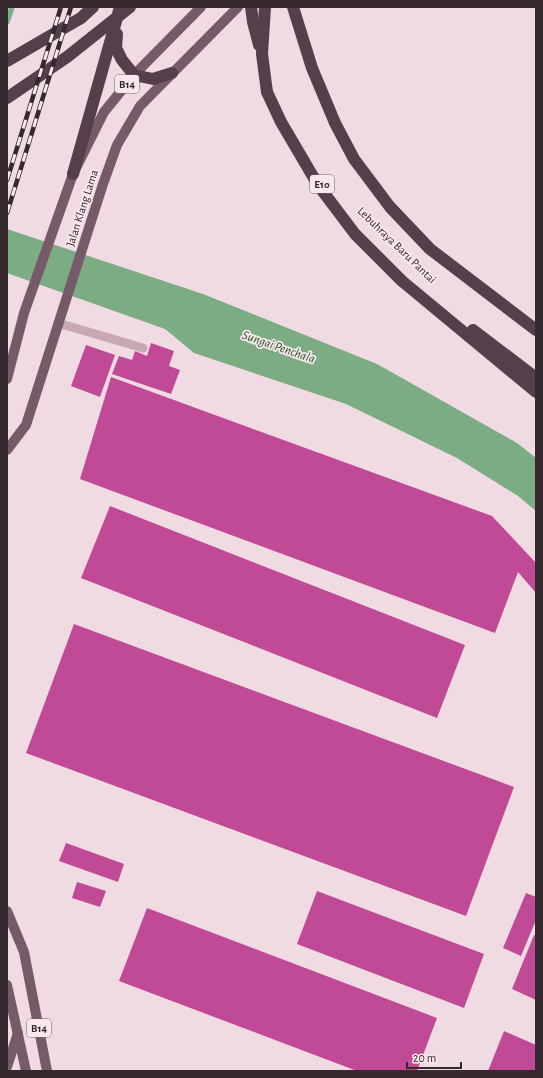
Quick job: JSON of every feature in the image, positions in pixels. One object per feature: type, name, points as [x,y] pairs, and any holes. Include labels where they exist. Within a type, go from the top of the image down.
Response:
[{"type":"highway","points":[[7,61],[81,18],[93,7]]},
{"type":"highway","points":[[120,7],[116,48],[122,60],[134,75],[153,79],[172,73]]},
{"type":"highway","points":[[73,174],[120,7]]},
{"type":"highway","points":[[7,98],[67,57],[130,7]]},
{"type":"highway","name":"Lebuhraya Baru Pantai","points":[[251,7],[253,22],[265,63],[284,111],[314,173],[356,228],[407,277],[536,378]]},
{"type":"highway","points":[[265,7],[262,54],[267,92],[281,122],[318,185],[355,234],[402,281],[536,392]]},
{"type":"highway","name":"Lebuhraya Baru Pantai","points":[[293,7],[312,68],[335,123],[354,159],[385,201],[430,249],[536,330]]},
{"type":"main road","name":"Jalan Klang Lama","points":[[7,379],[24,313],[73,174],[104,112],[134,75],[201,7]]},
{"type":"main road","name":"Jalan Klang Lama","points":[[7,450],[26,425],[85,239],[117,145],[140,106],[238,7]]},
{"type":"main road","name":"B14","points":[[7,911],[24,952],[47,1071]]},
{"type":"main road","name":"B14","points":[[7,985],[26,1071]]},
{"type":"main road","points":[[7,1068],[18,1032]]},
{"type":"lane","points":[[58,323],[143,348]]},
{"type":"water","name":"Sungai Penchala","points":[[7,229],[203,294],[377,364],[517,443],[536,458],[536,511],[518,496],[457,458],[346,404],[194,353],[165,329],[7,273]]},
{"type":"building","points":[[151,343],[174,351],[169,366],[180,370],[171,394],[112,374],[119,356],[132,360],[135,351],[147,356]]},
{"type":"building","points":[[86,345],[115,355],[100,397],[71,386]]},
{"type":"building","points":[[111,377],[492,516],[536,563],[536,593],[518,572],[495,633],[80,479]]},
{"type":"building","points":[[110,506],[465,645],[437,718],[81,578]]},
{"type":"building","points":[[74,624],[514,787],[466,916],[26,753]]},
{"type":"building","points":[[66,843],[124,864],[118,882],[59,861]]},
{"type":"building","points":[[77,882],[106,891],[100,907],[72,898]]},
{"type":"building","points":[[317,891],[484,954],[464,1008],[297,944]]},
{"type":"building","points":[[526,893],[536,897],[536,920],[521,956],[503,948]]},
{"type":"building","points":[[147,908],[437,1018],[417,1071],[357,1071],[119,981]]},
{"type":"building","points":[[534,935],[536,936],[536,1000],[512,989]]},
{"type":"building","points":[[504,1031],[536,1045],[536,1071],[488,1071]]},
{"type":"waterway","points":[[7,22],[12,7]]},
{"type":"railway","points":[[7,180],[61,7]]},
{"type":"railway","points":[[7,213],[71,7]]}]
